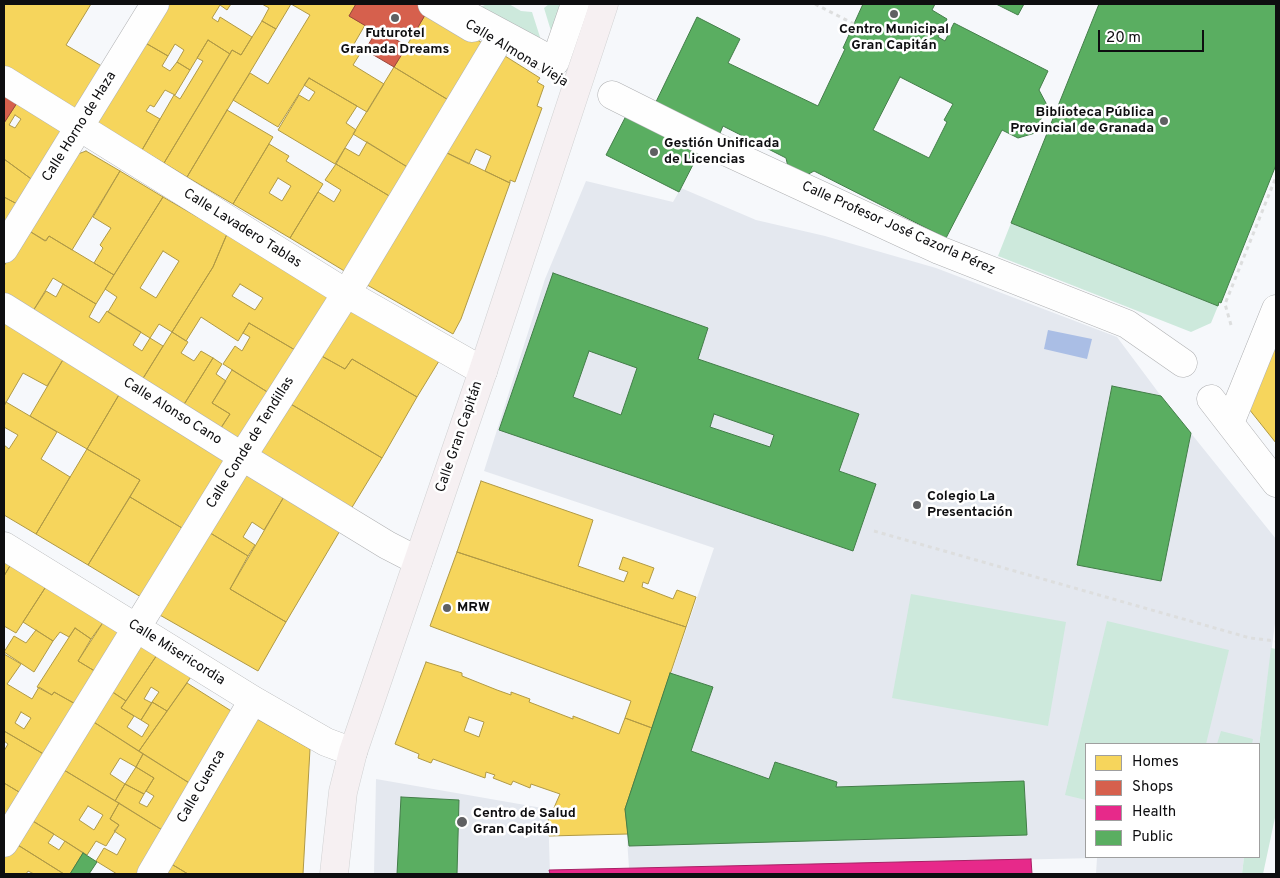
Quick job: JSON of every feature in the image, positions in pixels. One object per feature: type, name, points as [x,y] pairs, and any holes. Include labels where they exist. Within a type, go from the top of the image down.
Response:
[{"type":"main road","name":"Calle Gran Capitán","points":[[334,874],[343,792],[353,752],[483,371],[574,89],[604,4]]},
{"type":"street","name":"Calle Horno de Haza","points":[[4,249],[155,4]]},
{"type":"street","points":[[451,6],[555,62],[575,4]]},
{"type":"street","name":"Calle Almona Vieja","points":[[451,6],[497,43],[574,89]]},
{"type":"street","name":"Calle Conde de Tendillas","points":[[4,843],[346,292],[497,43]]},
{"type":"street","name":"Calle Lavadero Tablas","points":[[4,80],[79,129],[346,292],[483,371]]},
{"type":"street","name":"Calle Profesor José Cazorla Pérez","points":[[612,95],[714,146],[939,250],[1127,324],[1183,363]]},
{"type":"street","name":"Calle Alonso Cano","points":[[4,307],[243,457],[387,545],[418,561]]},
{"type":"street","points":[[1230,422],[1276,308]]},
{"type":"street","points":[[1211,399],[1276,483]]},
{"type":"street","name":"Calle Misericordia","points":[[4,546],[253,700],[326,742],[353,752]]},
{"type":"street","name":"Calle Cuenca","points":[[152,874],[253,700]]},
{"type":"path","points":[[815,4],[854,24]]},
{"type":"path","points":[[1231,325],[1225,304],[1276,177]]},
{"type":"path","points":[[874,531],[1250,638],[1276,641]]},
{"type":"shaded area","name":"Colegio La Presentación","points":[[586,181],[673,202],[681,188],[756,220],[825,236],[936,268],[1117,337],[1161,396],[1276,539],[1276,616],[1259,743],[1085,743],[1085,858],[1097,858],[629,868],[625,809],[714,548],[484,471],[545,279]]},
{"type":"shaded area","name":"Centro de Salud Gran Capitán","points":[[376,779],[548,809],[550,874],[374,874]]},
{"type":"shaded area","name":"Colegio La Presentación","points":[[1097,858],[1244,858],[1242,874],[1096,874]]},
{"type":"green space","points":[[487,4],[509,4],[521,11],[532,12],[547,59],[466,14]]},
{"type":"green space","points":[[549,4],[575,4],[558,54],[544,8]]},
{"type":"green space","points":[[1011,223],[1218,306],[1211,323],[1191,332],[998,256]]},
{"type":"green space","points":[[911,594],[1066,622],[1048,726],[892,698]]},
{"type":"green space","points":[[1107,621],[1229,650],[1206,743],[1085,743],[1085,800],[1065,795]]},
{"type":"green space","points":[[1271,648],[1276,649],[1276,813],[1263,874],[1242,874],[1244,858],[1260,858],[1259,743]]},
{"type":"green space","points":[[1221,731],[1253,739],[1252,743],[1217,743]]},
{"type":"water","points":[[1048,330],[1092,339],[1087,359],[1044,349]]},
{"type":"building: Homes","points":[[4,4],[91,4],[66,45],[105,68],[77,113],[4,68]]},
{"type":"building: Homes","points":[[164,4],[231,4],[227,10],[220,5],[212,18],[218,22],[220,17],[252,37],[241,55],[232,50],[230,54],[208,40],[190,70],[177,62],[184,50],[175,44],[168,56],[142,41]]},
{"type":"building: Homes","points":[[262,4],[291,4],[276,29],[262,21],[269,8]]},
{"type":"building: Homes","points":[[291,4],[356,4],[349,16],[365,25],[354,44],[363,49],[353,65],[384,84],[367,112],[309,78],[278,127],[233,100],[250,73],[268,84],[310,15]]},
{"type":"building: Homes","points":[[428,10],[484,44],[450,101],[394,67]]},
{"type":"building: Homes","points":[[262,21],[276,29],[187,177],[164,163],[232,50],[241,55]]},
{"type":"building: Homes","points":[[208,40],[230,54],[164,163],[142,150],[174,95],[180,99],[203,61],[197,58]]},
{"type":"building: Homes","points":[[142,41],[168,56],[162,66],[170,71],[177,62],[190,70],[175,95],[165,90],[154,107],[150,105],[146,111],[160,119],[142,150],[94,121]]},
{"type":"building: Homes","points":[[505,56],[540,78],[537,82],[544,86],[537,106],[542,108],[515,182],[510,180],[510,183],[485,171],[491,156],[476,149],[469,164],[441,150]]},
{"type":"building: Homes","points":[[394,67],[450,101],[409,168],[353,134]]},
{"type":"building: Homes","points":[[309,78],[357,106],[346,123],[356,130],[335,164],[278,130],[299,95],[309,101],[315,92],[304,85]]},
{"type":"building: Homes","points":[[17,103],[64,133],[34,181],[4,159],[4,123]],"holes":[[[15,115],[21,119],[15,128],[9,125]]]},
{"type":"building: Homes","points":[[227,110],[273,137],[233,204],[187,177]]},
{"type":"building: Homes","points":[[367,142],[409,168],[391,197],[336,164],[345,148],[359,156]]},
{"type":"building: Homes","points":[[269,144],[289,156],[286,161],[323,184],[290,238],[233,204]],"holes":[[[278,178],[291,186],[282,201],[269,193]]]},
{"type":"building: Homes","points":[[441,150],[510,183],[461,319],[453,334],[362,282]]},
{"type":"building: Homes","points":[[86,151],[120,171],[72,250],[49,236],[45,241],[26,229],[70,157]]},
{"type":"building: Homes","points":[[4,159],[34,181],[19,205],[4,197]]},
{"type":"building: Homes","points":[[336,164],[391,197],[346,272],[290,238],[318,192],[334,202],[341,190],[325,180]]},
{"type":"building: Homes","points":[[120,171],[163,197],[114,275],[94,263],[103,248],[100,245],[111,228],[93,217]]},
{"type":"building: Homes","points":[[4,197],[19,205],[4,229]]},
{"type":"building: Homes","points":[[163,197],[227,234],[213,267],[172,332],[159,324],[150,338],[108,312],[117,297],[105,289]],"holes":[[[163,251],[179,261],[156,298],[140,288]]]},
{"type":"building: Homes","points":[[26,229],[46,241],[49,236],[114,275],[96,304],[53,278],[33,311],[4,293],[4,266]]},
{"type":"building: Homes","points":[[227,234],[330,295],[295,350],[249,323],[238,341],[201,317],[186,341],[172,332],[213,267]],"holes":[[[240,284],[263,298],[255,310],[232,296]]]},
{"type":"building: Homes","points":[[63,284],[96,304],[89,317],[99,323],[107,311],[141,332],[133,345],[142,351],[150,338],[163,346],[142,380],[33,311],[46,291],[56,297]]},
{"type":"building: Homes","points":[[346,307],[439,361],[417,397],[352,359],[345,369],[318,354]]},
{"type":"building: Homes","points":[[4,321],[64,358],[47,386],[23,373],[4,406]]},
{"type":"building: Homes","points":[[249,323],[295,350],[269,393],[223,364],[235,346],[242,351],[250,337],[243,333]]},
{"type":"building: Homes","points":[[1276,327],[1276,443],[1245,404]]},
{"type":"building: Homes","points":[[172,332],[188,342],[181,353],[194,361],[201,351],[213,358],[183,406],[142,380]]},
{"type":"building: Homes","points":[[318,354],[345,369],[352,359],[417,397],[382,458],[289,403]]},
{"type":"building: Homes","points":[[64,358],[120,393],[87,449],[30,416]]},
{"type":"building: Homes","points":[[213,358],[222,364],[216,374],[226,381],[212,403],[230,414],[218,432],[183,406]]},
{"type":"building: Homes","points":[[232,370],[269,393],[239,439],[221,428],[230,414],[212,403]]},
{"type":"building: Homes","points":[[120,393],[227,457],[182,528],[130,497],[140,480],[87,449]]},
{"type":"building: Homes","points":[[6,402],[57,432],[41,459],[70,477],[36,534],[4,515],[4,445],[9,449],[18,435],[4,427],[4,406]]},
{"type":"building: Homes","points":[[289,403],[382,458],[351,509],[258,455]]},
{"type":"building: Homes","points":[[87,449],[140,480],[88,565],[36,534]]},
{"type":"building: Homes","points":[[245,471],[285,495],[264,530],[252,522],[243,537],[255,545],[248,556],[207,531]]},
{"type":"building: Homes","points":[[481,481],[593,520],[578,566],[624,582],[628,572],[619,569],[623,557],[654,568],[648,584],[643,582],[642,587],[673,599],[677,590],[696,597],[686,627],[457,552]]},
{"type":"building: Homes","points":[[285,495],[341,529],[286,622],[230,589]]},
{"type":"building: Homes","points":[[130,497],[182,528],[141,597],[88,565]]},
{"type":"building: Homes","points":[[207,531],[248,556],[230,589],[286,622],[258,671],[158,614]]},
{"type":"building: Homes","points":[[457,552],[686,627],[652,728],[625,718],[631,701],[430,626]]},
{"type":"building: Homes","points":[[4,559],[11,564],[4,576]]},
{"type":"building: Homes","points":[[11,564],[47,585],[16,633],[4,626],[4,576]]},
{"type":"building: Homes","points":[[47,585],[104,621],[91,639],[75,628],[69,637],[60,632],[53,641],[23,622]]},
{"type":"building: Homes","points":[[104,621],[123,633],[98,673],[78,661]]},
{"type":"building: Homes","points":[[75,628],[91,639],[78,661],[98,673],[79,706],[54,692],[52,695],[37,687]]},
{"type":"building: Homes","points":[[36,630],[53,641],[34,672],[4,652],[14,636],[26,643]]},
{"type":"building: Homes","points":[[140,639],[159,652],[126,701],[108,689]]},
{"type":"building: Homes","points":[[159,652],[193,674],[167,711],[152,702],[159,692],[151,687],[144,699],[152,703],[141,720],[121,708]]},
{"type":"building: Homes","points":[[4,654],[21,664],[7,684],[32,699],[39,687],[52,695],[54,692],[79,706],[47,756],[4,731]],"holes":[[[21,712],[31,718],[24,729],[15,723]]]},
{"type":"building: Homes","points":[[426,662],[462,673],[462,676],[497,690],[511,695],[511,692],[530,699],[529,702],[573,719],[573,716],[619,734],[625,718],[652,728],[625,809],[628,834],[549,836],[548,809],[553,810],[560,794],[531,784],[530,788],[513,781],[511,785],[493,778],[495,775],[486,772],[485,778],[433,759],[431,763],[418,758],[419,754],[395,744]],"holes":[[[469,717],[484,722],[479,737],[464,731]]]},
{"type":"building: Homes","points":[[187,683],[236,714],[194,786],[139,751]]},
{"type":"building: Homes","points":[[108,689],[126,701],[121,708],[134,716],[127,727],[142,737],[149,725],[141,720],[152,702],[167,711],[139,751],[89,719]]},
{"type":"building: Homes","points":[[252,716],[310,749],[303,874],[188,874],[168,862]]},
{"type":"building: Homes","points":[[89,719],[143,754],[136,767],[120,758],[110,774],[125,784],[115,801],[59,767]]},
{"type":"building: Homes","points":[[4,731],[47,756],[24,795],[4,783],[4,751],[8,744],[4,741]]},
{"type":"building: Homes","points":[[143,754],[194,786],[167,833],[115,801],[125,784],[144,794],[139,803],[147,807],[154,796],[146,791],[154,778],[136,767]]},
{"type":"building: Homes","points":[[59,767],[119,803],[110,819],[119,825],[106,846],[96,841],[87,855],[28,818]],"holes":[[[88,806],[103,815],[94,830],[79,820]]]},
{"type":"building: Homes","points":[[136,767],[154,778],[144,794],[125,784]]},
{"type":"building: Homes","points":[[4,783],[24,795],[4,828]]},
{"type":"building: Homes","points":[[119,803],[167,833],[144,874],[117,874],[96,861],[104,848],[117,855],[126,839],[114,831],[119,825],[110,819]]},
{"type":"building: Homes","points":[[28,818],[54,834],[48,843],[59,850],[65,841],[83,853],[70,874],[64,874],[13,842]]},
{"type":"building: Homes","points":[[13,842],[64,874],[34,874],[28,871],[26,874],[4,874],[4,857]]},
{"type":"building: Homes","points":[[168,862],[188,874],[161,874]]},
{"type":"building: Shops","points":[[356,4],[417,4],[428,10],[414,34],[403,27],[395,39],[407,46],[394,67],[365,50],[376,32],[349,16]]},
{"type":"building: Shops","points":[[4,95],[17,103],[4,123]]},
{"type":"building: Health","points":[[1031,859],[1032,874],[550,874],[549,870]]},
{"type":"building: Public","points":[[863,4],[935,4],[932,10],[947,19],[938,37],[945,41],[954,23],[1048,71],[1039,90],[1047,105],[1035,133],[1018,138],[1002,130],[946,238],[814,171],[805,176],[788,167],[786,158],[723,126],[718,138],[654,106],[697,17],[740,39],[728,63],[818,106],[845,49],[843,48]],"holes":[[[900,77],[953,104],[944,120],[947,122],[929,158],[873,130]]]},
{"type":"building: Public","points":[[996,4],[1024,4],[1018,15]]},
{"type":"building: Public","points":[[1099,4],[1276,4],[1276,165],[1221,303],[1219,302],[1218,306],[1011,223]]},
{"type":"building: Public","name":"Gestión Unificada de Licencias","points":[[628,112],[701,149],[679,192],[606,155]]},
{"type":"building: Public","points":[[553,273],[708,328],[698,359],[859,414],[839,471],[876,484],[853,551],[499,430]],"holes":[[[589,351],[637,368],[621,415],[573,397]],[[714,414],[774,435],[770,447],[710,427]]]},
{"type":"building: Public","points":[[1112,386],[1161,396],[1191,433],[1161,581],[1077,565]]},
{"type":"building: Public","points":[[670,673],[713,687],[691,751],[769,779],[775,762],[837,782],[836,787],[1024,781],[1027,835],[629,846],[625,809]]},
{"type":"building: Public","points":[[401,797],[459,800],[457,874],[397,874]]},
{"type":"building: Public","points":[[83,853],[97,862],[89,874],[70,874]]},
{"type":"place","name":"Centro Municipal Gran Capitán","points":[[894,14]]},
{"type":"place","name":"Futurotel Granada Dreams","points":[[395,18]]},
{"type":"place","name":"Biblioteca Pública Provincial de Granada","points":[[1164,121]]},
{"type":"place","name":"Gestión Unificada de Licencias","points":[[654,152]]},
{"type":"place","name":"Colegio La Presentación","points":[[917,505]]},
{"type":"place","name":"MRW","points":[[447,608]]},
{"type":"place","name":"Centro de Salud Gran Capitán","points":[[462,822]]}]
